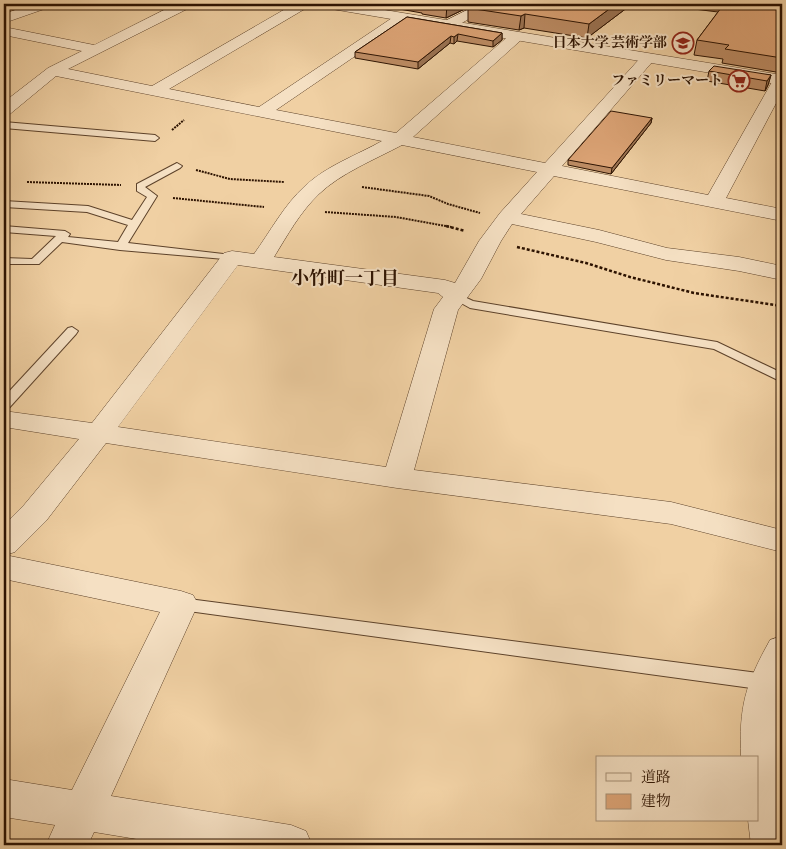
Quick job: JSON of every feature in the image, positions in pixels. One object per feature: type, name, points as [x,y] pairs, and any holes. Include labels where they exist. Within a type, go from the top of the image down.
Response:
[{"type":"street","points":[[4,19],[45,4]]},
{"type":"street","points":[[4,110],[53,71],[186,4]]},
{"type":"street","points":[[155,91],[303,4]]},
{"type":"street","points":[[326,4],[782,80],[714,202]]},
{"type":"street","points":[[448,25],[489,4]]},
{"type":"street","points":[[262,112],[403,17]]},
{"type":"street","points":[[4,31],[95,49]]},
{"type":"street","points":[[260,261],[294,211],[320,184],[400,139],[516,37]]},
{"type":"street","points":[[397,478],[446,309],[470,279],[490,241],[506,218],[648,58]]},
{"type":"street","points":[[53,71],[782,215]]},
{"type":"street","points":[[506,218],[599,236],[666,254],[739,264],[782,273]]},
{"type":"street","points":[[4,544],[35,513],[99,433],[232,258],[445,287],[456,296]]},
{"type":"street","points":[[4,419],[397,478],[671,513],[782,541]]},
{"type":"street","points":[[4,567],[181,604],[75,828]]},
{"type":"street","points":[[772,845],[761,764],[759,720],[774,666]]},
{"type":"street","points":[[4,798],[75,828],[291,845]]},
{"type":"lane","points":[[4,124],[155,138]]},
{"type":"lane","points":[[120,247],[152,196],[140,189],[140,186],[177,166]]},
{"type":"lane","points":[[4,204],[88,209],[135,224]]},
{"type":"lane","points":[[4,229],[65,234],[35,262],[4,261]]},
{"type":"lane","points":[[60,239],[232,258]]},
{"type":"lane","points":[[456,296],[470,304],[717,346],[782,378]]},
{"type":"lane","points":[[4,405],[72,331]]},
{"type":"lane","points":[[181,604],[774,666]]},
{"type":"path","points":[[170,132],[207,101]]},
{"type":"path","points":[[193,169],[230,179],[366,187],[429,196],[448,204],[506,218]]},
{"type":"path","points":[[21,182],[140,186]]},
{"type":"path","points":[[490,241],[586,263],[630,277],[694,293],[782,306]]},
{"type":"building","points":[[476,4],[616,4],[589,24],[525,14],[521,16],[468,8]]},
{"type":"building","points":[[724,4],[782,4],[782,58],[725,49],[729,45],[697,40]]},
{"type":"building","points":[[407,17],[502,33],[493,41],[458,34],[454,37],[451,36],[418,62],[355,52]]},
{"type":"building","points":[[714,66],[771,75],[767,81],[709,71]]},
{"type":"building","points":[[611,111],[652,118],[612,168],[568,160]]},
{"type":"place","name":"日本大学 芸術学部","points":[[683,43]]},
{"type":"place","name":"ファミリーマート","points":[[739,81]]},
{"type":"district","name":"小竹町一丁目","points":[[345,278]]}]
